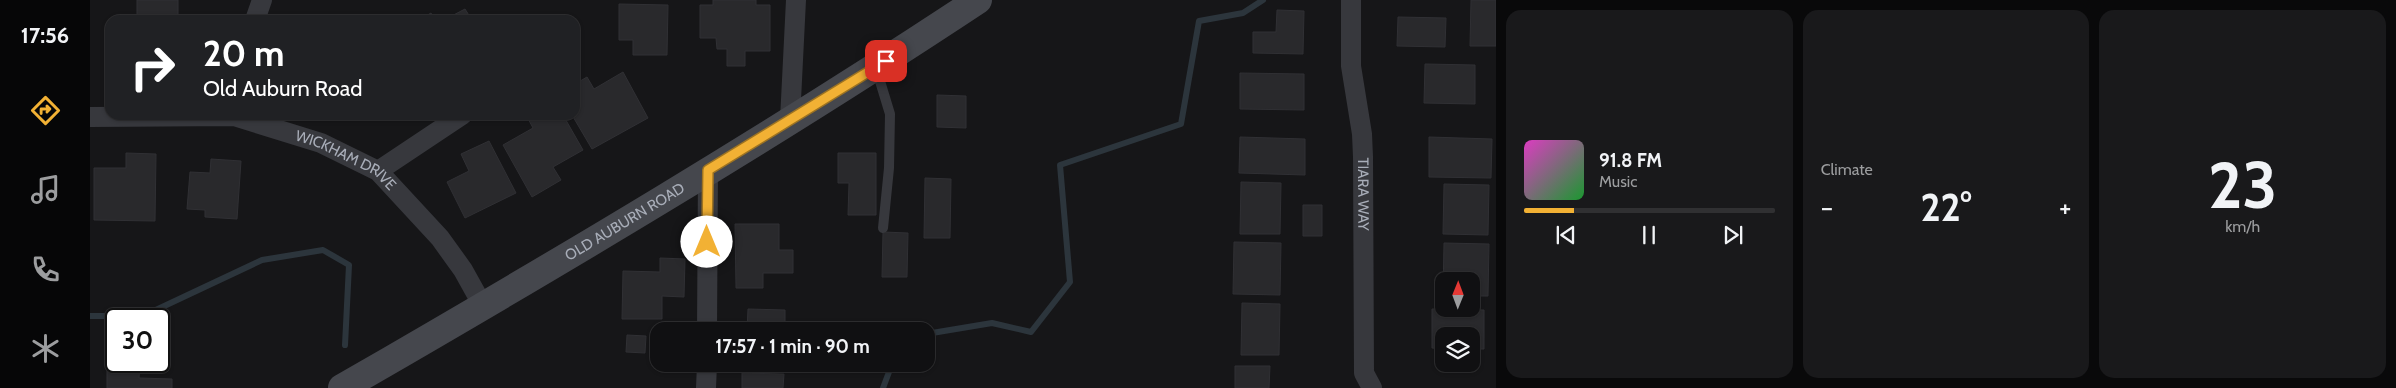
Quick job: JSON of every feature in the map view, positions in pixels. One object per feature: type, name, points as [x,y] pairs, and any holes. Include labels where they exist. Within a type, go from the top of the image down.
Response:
[{"type":"main road","name":"OLD AUBURN ROAD","points":[[342,388],[483,306],[790,120],[978,0]]},
{"type":"street","points":[[257,15],[262,0]]},
{"type":"street","points":[[790,120],[796,0]]},
{"type":"street","name":"TIARA WAY","points":[[1350,0],[1351,66],[1362,134],[1363,157],[1364,373],[1372,388]]},
{"type":"street","name":"WICKHAM DRIVE","points":[[90,116],[105,116]]},
{"type":"street","name":"WICKHAM DRIVE","points":[[250,120],[322,143],[378,171],[440,238],[463,270],[483,306]]},
{"type":"street","points":[[378,171],[454,120]]},
{"type":"street","points":[[707,322],[708,170]]},
{"type":"street","points":[[706,372],[706,388]]},
{"type":"lane","points":[[875,67],[890,114],[889,168],[883,228]]},
{"type":"building","points":[[137,0],[178,0],[178,15],[137,15]]},
{"type":"building","points":[[713,0],[756,0],[756,5],[770,5],[770,51],[745,51],[745,66],[727,66],[727,49],[717,49],[716,38],[700,38],[700,5],[713,5]]},
{"type":"building","points":[[1471,0],[1496,0],[1496,46],[1470,46]]},
{"type":"building","points":[[619,4],[668,5],[667,55],[633,55],[633,40],[619,40]]},
{"type":"building","points":[[465,9],[469,15],[454,15]]},
{"type":"building","points":[[1277,10],[1304,11],[1303,54],[1253,53],[1253,32],[1276,32]]},
{"type":"building","points":[[1398,17],[1446,18],[1445,47],[1397,46]]},
{"type":"building","points":[[1425,64],[1475,65],[1475,104],[1424,103]]},
{"type":"building","points":[[623,72],[648,118],[592,149],[575,120],[580,120],[580,81],[587,77],[594,89]]},
{"type":"building","points":[[1240,73],[1304,74],[1304,110],[1240,109]]},
{"type":"building","points":[[937,95],[966,96],[966,128],[937,127]]},
{"type":"building","points":[[529,120],[566,120],[583,150],[553,167],[561,180],[532,197],[503,145],[533,128]]},
{"type":"building","points":[[1240,137],[1305,139],[1305,175],[1239,173]]},
{"type":"building","points":[[1429,137],[1492,139],[1491,178],[1429,177]]},
{"type":"building","points":[[489,141],[516,193],[465,218],[447,182],[469,171],[461,154]]},
{"type":"building","points":[[126,153],[156,154],[155,221],[94,220],[94,168],[126,168]]},
{"type":"building","points":[[838,153],[876,153],[876,215],[848,215],[849,183],[838,183]]},
{"type":"building","points":[[211,159],[241,161],[237,219],[205,217],[205,210],[187,209],[190,172],[210,173]]},
{"type":"building","points":[[925,178],[951,179],[950,238],[924,238]]},
{"type":"building","points":[[1241,182],[1281,183],[1280,234],[1240,234]]},
{"type":"building","points":[[1444,184],[1489,185],[1488,235],[1443,234]]},
{"type":"building","points":[[1303,205],[1322,205],[1322,236],[1303,236]]},
{"type":"building","points":[[735,224],[779,224],[779,250],[793,250],[793,273],[763,273],[763,288],[736,288]]},
{"type":"building","points":[[883,232],[908,233],[907,277],[882,277]]},
{"type":"building","points":[[1234,242],[1281,243],[1280,295],[1233,294]]},
{"type":"building","points":[[1444,243],[1489,244],[1488,296],[1480,296],[1480,272],[1443,272]]},
{"type":"building","points":[[660,258],[685,259],[684,297],[662,296],[662,319],[622,319],[623,271],[660,272]]},
{"type":"building","points":[[1242,303],[1280,304],[1279,355],[1241,355]]},
{"type":"building","points":[[748,309],[785,310],[785,322],[747,322]]},
{"type":"building","points":[[1432,309],[1435,309],[1435,318],[1480,318],[1480,310],[1484,310],[1484,349],[1480,349],[1480,327],[1435,327],[1435,348],[1432,348]]},
{"type":"building","points":[[627,335],[646,336],[645,353],[626,352]]},
{"type":"building","points":[[1235,366],[1270,366],[1269,388],[1235,388]]},
{"type":"building","points":[[107,373],[139,373],[139,378],[172,379],[172,388],[107,388]]},
{"type":"building","points":[[742,373],[784,374],[783,388],[742,388]]},
{"type":"waterway","points":[[935,332],[992,323],[1031,332],[1070,282],[1060,165],[1181,124],[1199,21],[1243,13],[1263,0]]},
{"type":"waterway","points":[[90,316],[143,316],[262,260],[323,250],[349,265],[345,345]]},
{"type":"waterway","points":[[883,388],[889,372]]},
{"type":"route","points":[[707,242],[708,170],[886,61]]}]
